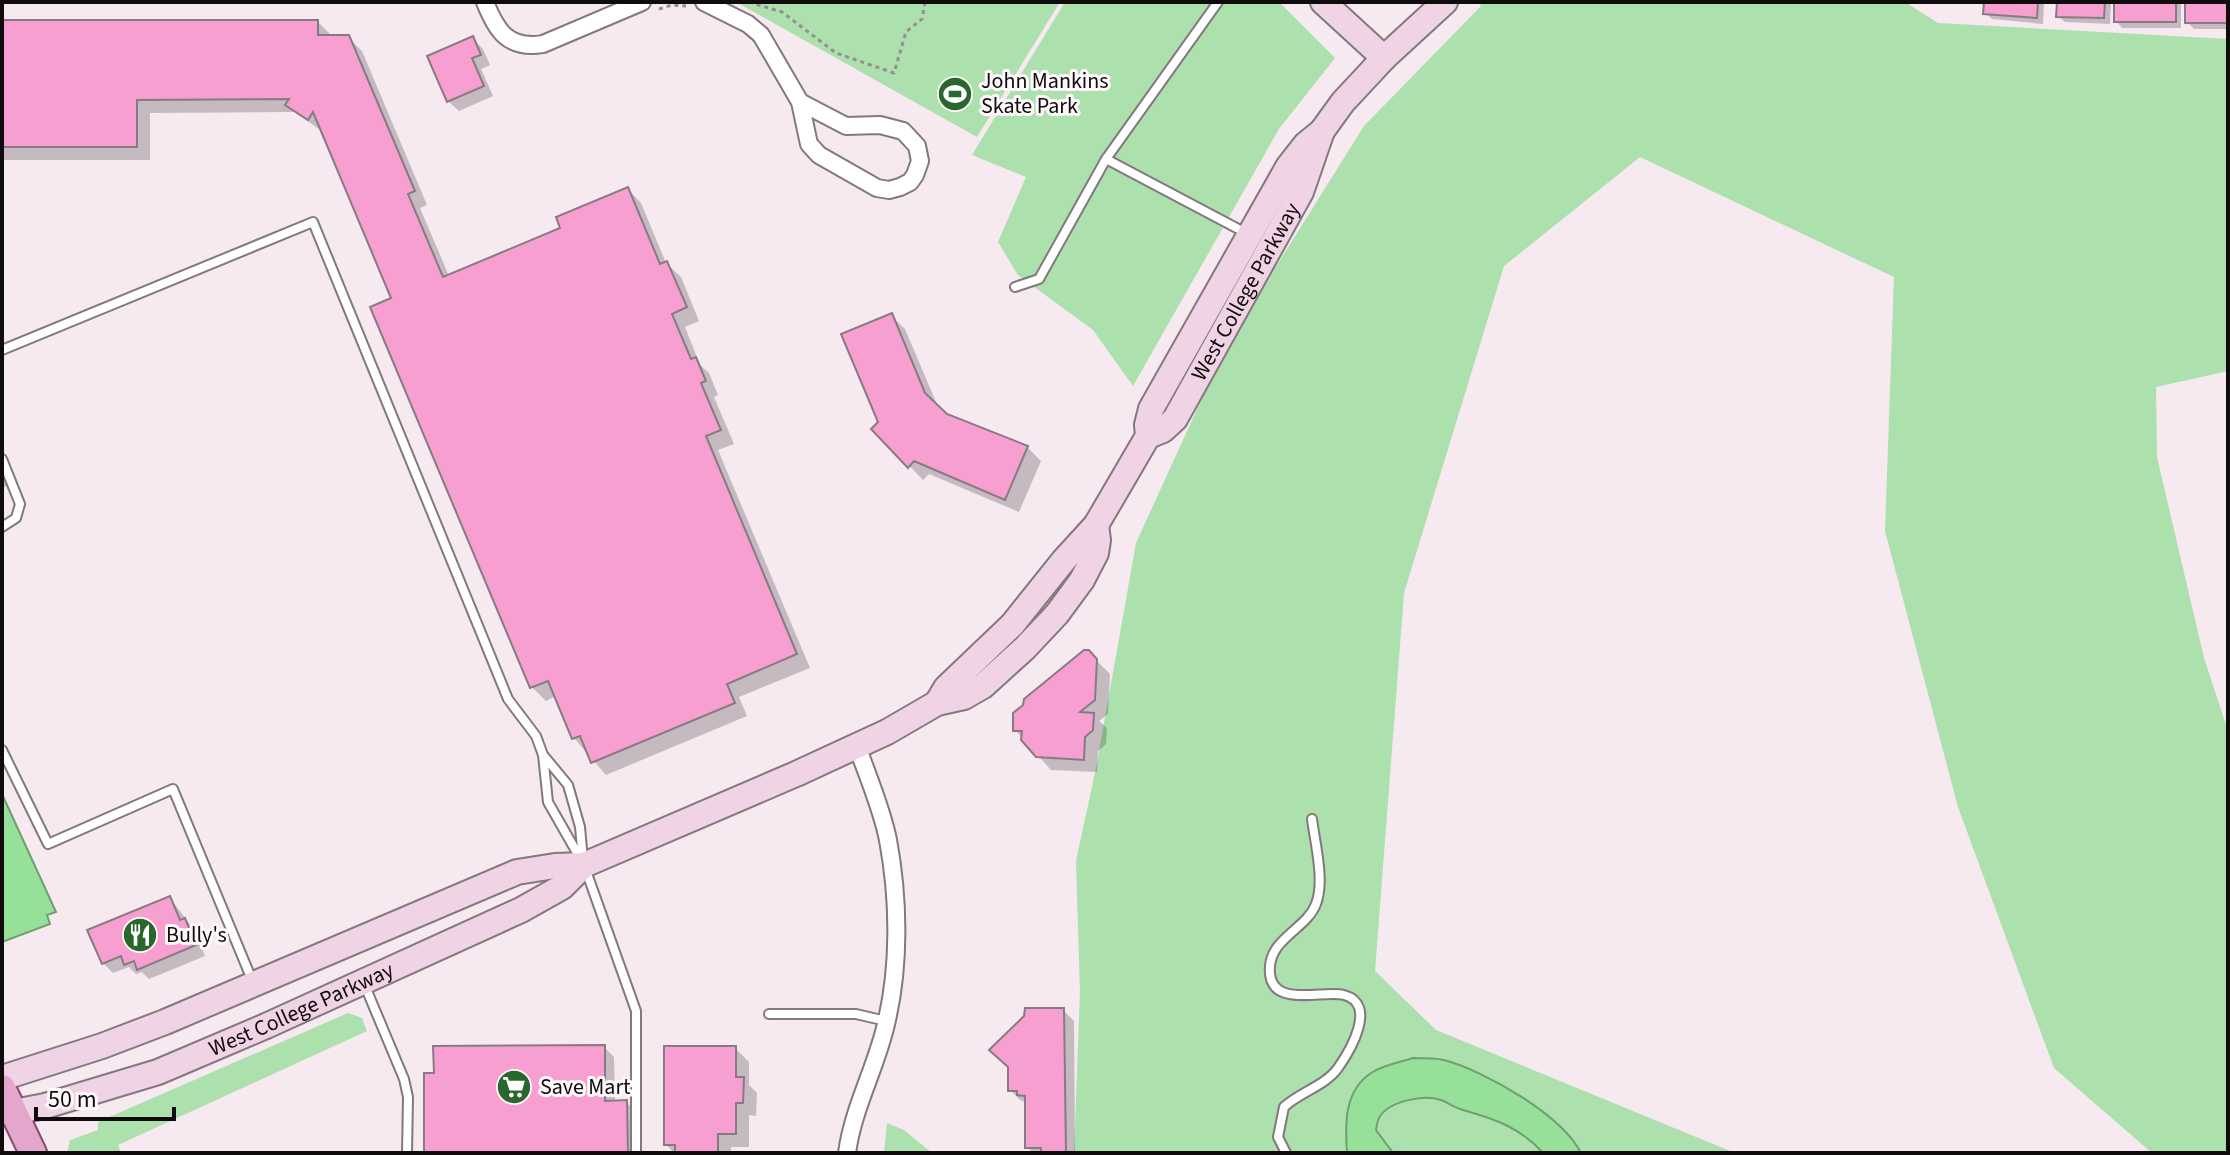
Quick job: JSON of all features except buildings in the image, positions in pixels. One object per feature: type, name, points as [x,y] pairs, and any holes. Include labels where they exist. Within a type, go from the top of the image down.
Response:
[{"type":"main road","points":[[2,1088],[8,1112],[33,1153]]},
{"type":"street","points":[[485,2],[496,30],[516,42],[534,46],[642,2]]},
{"type":"street","points":[[704,2],[756,29],[800,102],[809,144],[819,155],[877,188],[889,190],[910,182],[920,161],[917,146],[903,131],[880,125],[846,126],[800,102]]},
{"type":"street","points":[[1323,2],[1384,58]]},
{"type":"street","name":"West College Parkway","points":[[8,1112],[158,1072],[363,982],[521,910],[562,887],[584,865],[857,746],[937,703],[946,688],[1012,625],[1096,525],[1148,436],[1151,409],[1288,167],[1384,58],[1445,2]]},
{"type":"street","name":"West College Parkway","points":[[1148,436],[1163,430],[1175,419],[1301,192],[1322,131]]},
{"type":"street","points":[[847,1153],[854,1117],[887,1021],[897,928],[888,838],[857,746]]},
{"type":"street","name":"West College Parkway","points":[[2,1078],[102,1046],[517,872],[584,865]]},
{"type":"lane","points":[[1015,287],[1039,279],[1106,159],[1218,2]]},
{"type":"lane","points":[[1106,159],[1249,234]]},
{"type":"lane","points":[[2,350],[313,222],[508,699],[536,736],[543,755],[548,802],[584,865],[636,1011],[636,1153]]},
{"type":"lane","points":[[2,459],[20,504],[16,518],[2,527]]},
{"type":"lane","points":[[2,750],[48,844],[173,789],[253,984]]},
{"type":"lane","points":[[543,755],[568,785],[580,827],[584,865]]},
{"type":"lane","points":[[1286,1153],[1278,1137],[1284,1107],[1335,1072],[1359,1027],[1360,1010],[1352,998],[1338,994],[1303,996],[1286,993],[1275,984],[1270,971],[1279,945],[1305,920],[1318,899],[1318,856],[1312,819]]},
{"type":"lane","points":[[363,982],[404,1079],[408,1097],[407,1153]]},
{"type":"lane","points":[[769,1014],[856,1014],[887,1021]]},
{"type":"path","points":[[749,2],[782,12],[836,53],[894,73],[906,32],[922,19],[925,2]]},
{"type":"shaded area","points":[[736,2],[1060,2],[977,137]]},
{"type":"shaded area","points":[[1065,2],[1279,2],[1335,58],[1279,129],[1133,386],[1093,330],[1018,275],[998,242],[1026,177],[972,155]]},
{"type":"shaded area","points":[[1478,2],[1905,2],[1938,23],[2228,39],[2228,371],[2156,387],[2157,457],[2204,658],[2228,731],[2228,1153],[2152,1153],[2054,1068],[1958,807],[1885,531],[1894,277],[1640,157],[1504,266],[1404,593],[1375,971],[1436,1030],[1735,1153],[1074,1153],[1080,991],[1076,861],[1096,768],[1136,543],[1225,348],[1364,126],[1481,6]]},
{"type":"shaded area","points":[[2,794],[56,912],[47,915],[50,924],[2,942]]},
{"type":"shaded area","points":[[348,1013],[362,1018],[367,1031],[118,1145],[121,1153],[67,1152],[70,1140],[98,1130],[98,1122]]},
{"type":"shaded area","points":[[1413,1058],[1444,1060],[1500,1084],[1557,1124],[1581,1153],[1543,1153],[1526,1137],[1507,1126],[1441,1100],[1425,1098],[1398,1103],[1379,1118],[1376,1130],[1393,1153],[1347,1153],[1348,1109],[1362,1080],[1376,1070]]},
{"type":"shaded area","points":[[887,1123],[904,1130],[932,1153],[884,1153]]},
{"type":"place","name":"John Mankins Skate Park","points":[[955,94]]},
{"type":"place","name":"Bully's","points":[[140,935]]},
{"type":"place","name":"Save Mart","points":[[514,1087]]}]
